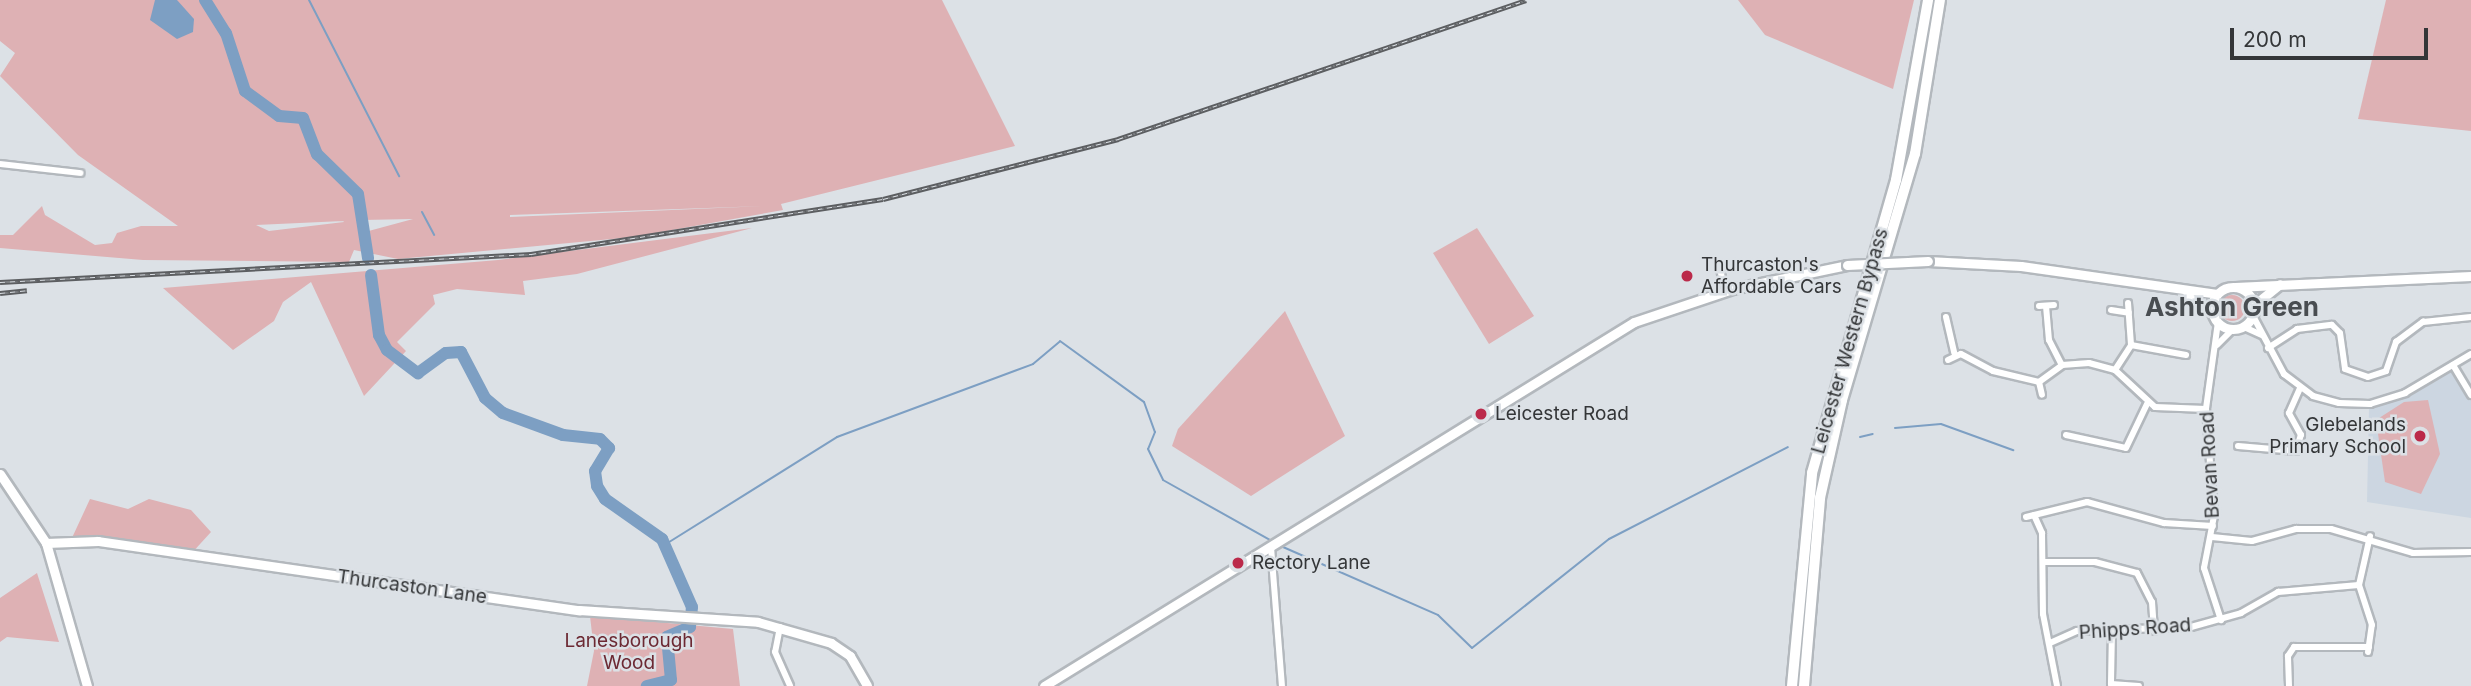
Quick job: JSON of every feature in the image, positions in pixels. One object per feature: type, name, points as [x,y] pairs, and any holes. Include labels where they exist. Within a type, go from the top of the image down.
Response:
[{"type":"highway","name":"Leicester Western Bypass","points":[[1792,686],[1797,581],[1812,472],[1899,169],[1928,0]]},
{"type":"highway","name":"Leicester Western Bypass","points":[[1804,686],[1808,590],[1822,485],[1915,154],[1940,0]]},
{"type":"street","points":[[0,164],[80,173]]},
{"type":"street","points":[[1044,686],[1634,322],[1729,290],[1847,265],[1928,261],[2021,266],[2179,292],[2217,294],[2235,287],[2285,282],[2471,276]]},
{"type":"street","points":[[1720,269],[1729,290]]},
{"type":"street","points":[[2285,282],[2254,305],[2253,316],[2268,348],[2300,388],[2326,401],[2370,404],[2405,393],[2471,354]]},
{"type":"street","points":[[2235,287],[2254,305]]},
{"type":"street","points":[[2179,292],[2215,318],[2263,335]]},
{"type":"street","points":[[2215,318],[2217,294]]},
{"type":"street","points":[[2115,370],[2131,345],[2128,303]]},
{"type":"street","points":[[2046,306],[2049,340],[2062,365]]},
{"type":"street","points":[[2111,310],[2129,313]]},
{"type":"street","points":[[2214,349],[2253,316]]},
{"type":"street","points":[[1946,317],[1954,353]]},
{"type":"street","points":[[2268,348],[2297,329],[2337,324],[2341,362],[2359,377],[2386,371],[2390,346],[2431,318],[2471,317]]},
{"type":"street","name":"Bevan Road","points":[[2215,318],[2206,409],[2213,526],[2204,568],[2221,620]]},
{"type":"street","points":[[2131,345],[2186,355]]},
{"type":"street","points":[[1954,353],[2039,383]]},
{"type":"street","points":[[1948,360],[1954,353]]},
{"type":"street","points":[[2039,383],[2062,365],[2115,370],[2147,404],[2174,411],[2206,409]]},
{"type":"street","points":[[2453,365],[2471,395]]},
{"type":"street","points":[[2039,383],[2042,395]]},
{"type":"street","points":[[2238,446],[2262,452],[2298,448],[2301,435],[2289,413],[2300,388]]},
{"type":"street","points":[[2126,448],[2147,404]]},
{"type":"street","points":[[2066,435],[2094,436],[2134,450]]},
{"type":"street","points":[[2261,460],[2262,452]]},
{"type":"street","points":[[0,474],[46,543],[87,686]]},
{"type":"street","points":[[2057,686],[2050,643],[2043,562],[2030,516],[2087,502],[2164,523],[2213,526]]},
{"type":"street","points":[[2211,537],[2252,541],[2311,528],[2370,536],[2413,552],[2471,552]]},
{"type":"street","points":[[2289,686],[2288,656],[2294,647],[2368,650],[2372,625],[2359,585],[2370,536]]},
{"type":"street","name":"Thurcaston Lane","points":[[46,543],[98,541],[679,619],[780,627],[848,654],[867,686]]},
{"type":"street","points":[[1271,547],[1282,686]]},
{"type":"street","points":[[2043,562],[2095,562],[2137,573],[2152,602],[2154,631]]},
{"type":"street","name":"Phipps Road","points":[[2050,643],[2077,631],[2154,631],[2221,620],[2278,592],[2359,585]]},
{"type":"street","points":[[780,627],[775,652],[790,686]]},
{"type":"street","points":[[2112,631],[2111,684],[2139,686]]},
{"type":"shaded area","name":"Glebelands Primary School","points":[[2452,371],[2471,401],[2471,518],[2367,502],[2369,408]]},
{"type":"green space","points":[[0,0],[942,0],[1015,146],[781,204],[783,210],[633,237],[398,259],[354,250],[349,262],[143,260],[0,248],[0,235],[13,235],[42,206],[45,215],[95,245],[112,243],[117,233],[141,226],[178,226],[78,155],[0,76],[15,53],[0,41]],"holes":[[[764,206],[510,217],[510,215]],[[413,219],[365,232],[362,220]],[[343,221],[269,231],[256,225]]]},
{"type":"green space","points":[[1738,0],[1914,0],[1893,89],[1765,35]]},
{"type":"green space","points":[[2386,0],[2471,0],[2471,131],[2358,119]]},
{"type":"green space","points":[[752,228],[577,274],[523,281],[525,295],[457,289],[433,295],[435,304],[397,342],[406,351],[364,396],[311,282],[283,302],[274,321],[233,350],[163,288],[498,260]]},
{"type":"green space","points":[[1477,228],[1534,316],[1489,344],[1433,253]]},
{"type":"green space","points":[[2232,295],[2241,299],[2245,308],[2241,317],[2232,321],[2223,317],[2219,308],[2223,299]]},
{"type":"green space","points":[[1285,311],[1345,436],[1251,496],[1172,446],[1178,429]]},
{"type":"green space","points":[[2428,400],[2440,454],[2421,494],[2385,482],[2376,420],[2404,402]]},
{"type":"green space","points":[[90,499],[128,509],[149,499],[191,510],[211,532],[190,555],[71,540]]},
{"type":"green space","points":[[37,573],[59,642],[7,637],[0,642],[0,598]]},
{"type":"green space","name":"Lanesborough Wood","points":[[590,616],[733,629],[740,686],[587,686],[594,651]]},
{"type":"water","points":[[155,0],[177,0],[194,19],[193,32],[177,39],[150,20]]},
{"type":"waterway","points":[[205,0],[226,33],[245,91],[279,116],[303,118],[317,154],[358,194],[368,258]]},
{"type":"waterway","points":[[309,0],[399,176]]},
{"type":"waterway","points":[[422,212],[434,235]]},
{"type":"waterway","points":[[371,275],[379,335],[387,350],[418,373],[446,353],[461,352],[485,398],[503,413],[563,435],[600,439],[609,448],[595,471],[597,486],[605,499],[662,539],[692,607],[690,627],[667,637],[671,680],[647,686]]},
{"type":"waterway","points":[[666,544],[837,437],[1033,364],[1060,341],[1144,402],[1155,432],[1148,449],[1163,480],[1270,540]]},
{"type":"waterway","points":[[1895,428],[1941,424],[2013,450]]},
{"type":"waterway","points":[[1860,437],[1873,434]]},
{"type":"waterway","points":[[1283,547],[1438,615],[1472,648],[1609,539],[1788,447]]},
{"type":"railway","points":[[0,282],[531,254],[883,199],[1118,139],[1526,0]]},
{"type":"railway","points":[[0,293],[27,290]]},
{"type":"place","name":"Thurcaston's Affordable Cars","points":[[1687,276]]},
{"type":"place","name":"Leicester Road","points":[[1481,414]]},
{"type":"place","name":"Glebelands Primary School","points":[[2420,436]]},
{"type":"place","name":"Rectory Lane","points":[[1238,563]]},
{"type":"district","name":"Ashton Green","points":[[2232,307]]}]
